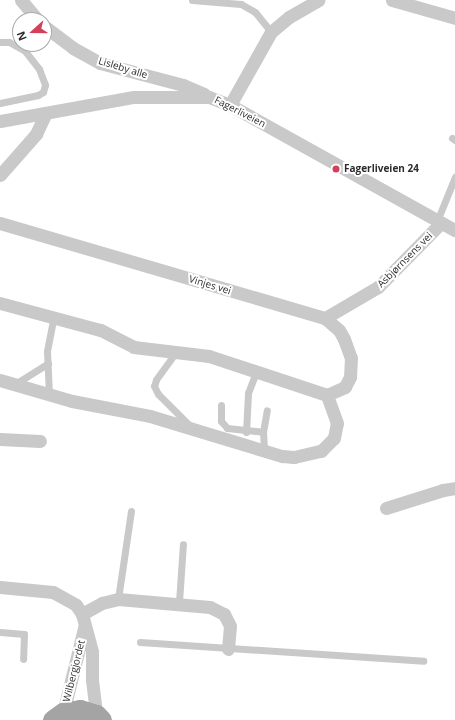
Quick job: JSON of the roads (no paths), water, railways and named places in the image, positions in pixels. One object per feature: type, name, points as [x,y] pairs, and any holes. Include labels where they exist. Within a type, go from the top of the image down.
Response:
[{"type":"main road","points":[[58,716],[80,710],[99,717]]},
{"type":"street","points":[[21,0],[31,12]]},
{"type":"street","points":[[230,105],[271,32],[289,17],[319,0]]},
{"type":"street","points":[[392,0],[455,18]]},
{"type":"street","name":"Lisleby alle","points":[[52,32],[73,48],[100,63],[183,85],[209,97]]},
{"type":"street","name":"Fagerliveien","points":[[0,121],[134,97],[209,97],[230,105],[455,230]]},
{"type":"street","points":[[0,175],[36,134],[46,113]]},
{"type":"street","name":"Vinjes vei","points":[[0,222],[325,318],[342,334],[352,367],[345,387],[327,396]]},
{"type":"street","name":"Asbjørnsens vei","points":[[325,318],[378,287],[439,222]]},
{"type":"street","points":[[0,303],[54,316],[100,330],[134,347],[209,356],[327,396],[337,423],[334,438],[326,449],[314,454],[299,457],[264,450],[127,410],[49,395],[0,380]]},
{"type":"street","points":[[0,441],[40,441]]},
{"type":"street","points":[[386,508],[443,490],[455,488]]},
{"type":"street","points":[[0,587],[53,592],[70,600],[82,614],[102,603],[118,599],[179,602],[210,607],[224,614],[230,626],[228,649]]},
{"type":"street","name":"Wilbergjordet","points":[[82,614],[84,628],[92,652],[92,680],[99,717]]},
{"type":"street","name":"Wilbergjordet","points":[[58,716],[84,628]]},
{"type":"lane","points":[[192,0],[241,4],[255,12],[271,32]]},
{"type":"lane","points":[[0,42],[9,42],[26,51],[39,69],[45,85],[43,92],[38,95],[0,103]]},
{"type":"lane","points":[[439,222],[455,177]]},
{"type":"lane","points":[[49,395],[48,340],[54,316]]},
{"type":"lane","points":[[176,352],[156,380],[154,386],[158,394],[193,429]]},
{"type":"lane","points":[[15,384],[48,363]]},
{"type":"lane","points":[[246,432],[248,393],[256,372]]},
{"type":"lane","points":[[221,405],[221,421],[224,426],[246,432],[263,432]]},
{"type":"lane","points":[[264,450],[263,432],[267,410]]},
{"type":"lane","points":[[118,599],[131,511]]},
{"type":"lane","points":[[179,602],[184,544]]},
{"type":"lane","points":[[0,632],[24,634],[23,659]]},
{"type":"lane","points":[[140,642],[423,661]]},
{"type":"place","name":"Fagerliveien 24","points":[[336,169]]}]
